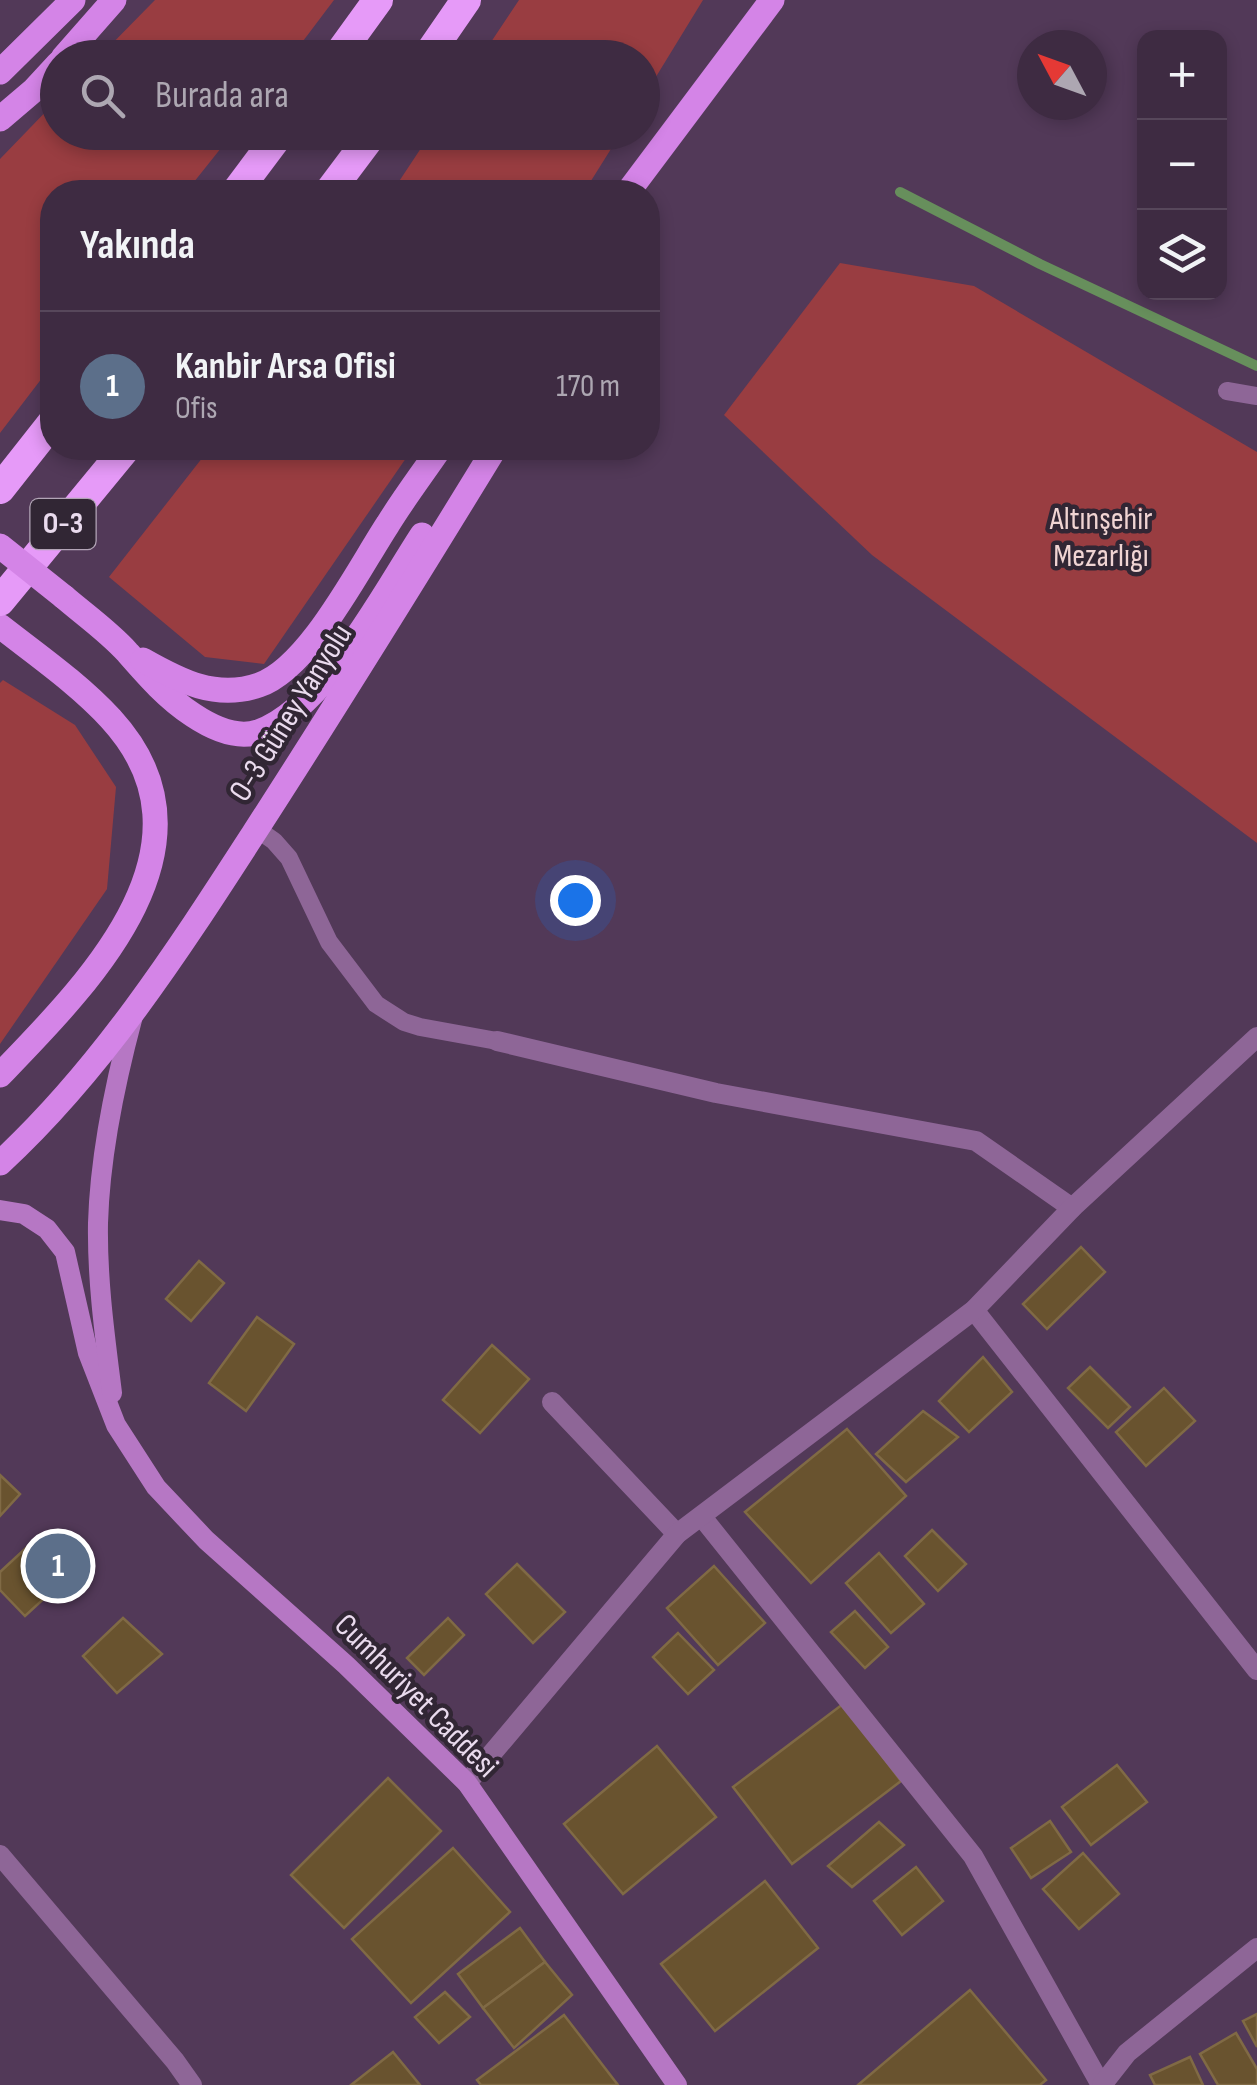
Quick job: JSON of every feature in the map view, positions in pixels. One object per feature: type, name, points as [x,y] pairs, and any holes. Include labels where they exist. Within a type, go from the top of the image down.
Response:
[{"type":"highway","points":[[349,40],[378,0]]},
{"type":"highway","points":[[438,40],[466,0]]},
{"type":"highway","points":[[245,180],[268,150]]},
{"type":"highway","points":[[338,180],[360,150]]},
{"type":"highway","name":"O-3","points":[[0,489],[40,438]]},
{"type":"highway","name":"O-3","points":[[0,601],[116,460]]},
{"type":"main road","points":[[0,72],[73,0]]},
{"type":"main road","points":[[79,40],[114,0]]},
{"type":"main road","points":[[656,180],[757,0]]},
{"type":"main road","points":[[637,180],[772,0]]},
{"type":"main road","points":[[0,119],[40,84]]},
{"type":"main road","points":[[126,650],[203,690],[236,691],[261,685],[280,674],[323,627],[432,460]]},
{"type":"main road","points":[[0,546],[126,650],[172,700],[224,732],[255,734],[288,716],[314,694],[471,460]]},
{"type":"main road","name":"O-3 Güney Yanyolu","points":[[0,1163],[74,1084],[135,1009],[256,829],[487,460]]},
{"type":"main road","points":[[0,626],[112,720],[137,756],[151,794],[156,844],[146,883],[122,932],[86,980],[0,1075]]},
{"type":"main road","name":"Cumhuriyet Caddesi","points":[[116,1425],[103,1323],[98,1222],[110,1119],[135,1009]]},
{"type":"main road","name":"Cumhuriyet Caddesi","points":[[0,1210],[24,1214],[48,1229],[65,1252],[88,1353],[116,1425],[156,1487],[206,1540],[346,1665],[467,1783],[678,2085]]},
{"type":"street","points":[[467,1783],[676,1534],[974,1310],[1072,1208],[1257,1036]]},
{"type":"street","points":[[497,1041],[716,1093],[976,1142],[1072,1208]]},
{"type":"street","points":[[974,1310],[1257,1670]]},
{"type":"street","points":[[552,1402],[676,1534]]},
{"type":"street","points":[[702,1517],[973,1856],[1101,2085],[1126,2053],[1257,1948]]},
{"type":"street","points":[[0,1855],[192,2085]]},
{"type":"lane","points":[[1227,391],[1257,396]]},
{"type":"lane","points":[[256,829],[290,858],[329,942],[376,1004],[420,1027],[497,1041]]},
{"type":"green space","points":[[155,0],[334,0],[304,40],[116,40]]},
{"type":"green space","points":[[519,0],[703,0],[660,70],[660,40],[492,40]]},
{"type":"green space","points":[[40,118],[40,150],[219,150],[196,180],[40,180],[40,381],[0,433],[0,159]]},
{"type":"green space","points":[[419,150],[610,150],[592,180],[400,180]]},
{"type":"green space","name":"Altınşehir Mezarlığı","points":[[840,263],[974,286],[1257,452],[1257,843],[872,555],[724,415]]},
{"type":"green space","points":[[201,460],[405,460],[264,664],[205,657],[109,577]]},
{"type":"green space","points":[[3,680],[75,725],[116,787],[107,889],[0,1044],[0,683]]},
{"type":"building","points":[[1081,1247],[1105,1272],[1047,1329],[1023,1304]]},
{"type":"building","points":[[199,1261],[224,1283],[191,1321],[166,1299]]},
{"type":"building","points":[[257,1317],[294,1344],[246,1411],[209,1383]]},
{"type":"building","points":[[492,1345],[529,1379],[480,1433],[443,1400]]},
{"type":"building","points":[[983,1357],[1012,1392],[969,1432],[939,1401]]},
{"type":"building","points":[[1090,1367],[1130,1407],[1108,1428],[1068,1388]]},
{"type":"building","points":[[1164,1388],[1195,1421],[1146,1466],[1116,1432]]},
{"type":"building","points":[[923,1411],[958,1437],[906,1482],[876,1454]]},
{"type":"building","points":[[847,1429],[906,1496],[811,1583],[745,1512]]},
{"type":"building","points":[[0,1475],[20,1494],[0,1516]]},
{"type":"building","points":[[932,1530],[966,1564],[938,1591],[905,1556]]},
{"type":"building","points":[[40,1535],[74,1571],[25,1616],[0,1590],[0,1572]]},
{"type":"building","points":[[879,1553],[924,1604],[891,1633],[846,1583]]},
{"type":"building","points":[[517,1564],[565,1612],[533,1643],[486,1594]]},
{"type":"building","points":[[714,1566],[765,1623],[718,1665],[667,1608]]},
{"type":"building","points":[[855,1611],[888,1647],[865,1668],[831,1632]]},
{"type":"building","points":[[123,1618],[162,1654],[117,1693],[83,1656]]},
{"type":"building","points":[[448,1618],[464,1635],[424,1675],[407,1658]]},
{"type":"building","points":[[678,1633],[714,1670],[688,1694],[653,1657]]},
{"type":"building","points":[[843,1704],[901,1781],[792,1864],[733,1787]]},
{"type":"building","points":[[657,1746],[716,1817],[623,1894],[564,1824]]},
{"type":"building","points":[[1117,1765],[1147,1802],[1091,1845],[1062,1807]]},
{"type":"building","points":[[388,1778],[441,1831],[344,1928],[291,1875]]},
{"type":"building","points":[[1050,1821],[1071,1852],[1031,1878],[1011,1848]]},
{"type":"building","points":[[879,1822],[904,1845],[852,1887],[828,1866]]},
{"type":"building","points":[[453,1848],[510,1912],[411,2003],[352,1939]]},
{"type":"building","points":[[1083,1853],[1119,1894],[1079,1929],[1043,1889]]},
{"type":"building","points":[[916,1867],[943,1901],[902,1935],[874,1901]]},
{"type":"building","points":[[765,1881],[818,1948],[715,2031],[661,1964]]},
{"type":"building","points":[[520,1928],[545,1962],[483,2008],[458,1974]]},
{"type":"building","points":[[545,1962],[572,1995],[514,2048],[483,2008]]},
{"type":"building","points":[[970,1990],[1046,2080],[1040,2085],[858,2085]]},
{"type":"building","points":[[445,1992],[470,2017],[439,2043],[415,2017]]},
{"type":"building","points":[[1257,2014],[1257,2047],[1243,2021]]},
{"type":"building","points":[[564,2015],[618,2085],[481,2085],[477,2080]]},
{"type":"building","points":[[1236,2033],[1257,2069],[1257,2085],[1218,2085],[1200,2054]]},
{"type":"building","points":[[393,2052],[420,2085],[351,2085]]},
{"type":"building","points":[[1190,2057],[1203,2085],[1155,2085],[1150,2075]]},
{"type":"waterway","points":[[900,192],[1040,264],[1257,366]]},
{"type":"place","name":"Kanbir Arsa Ofisi","points":[[58,1566]]}]
